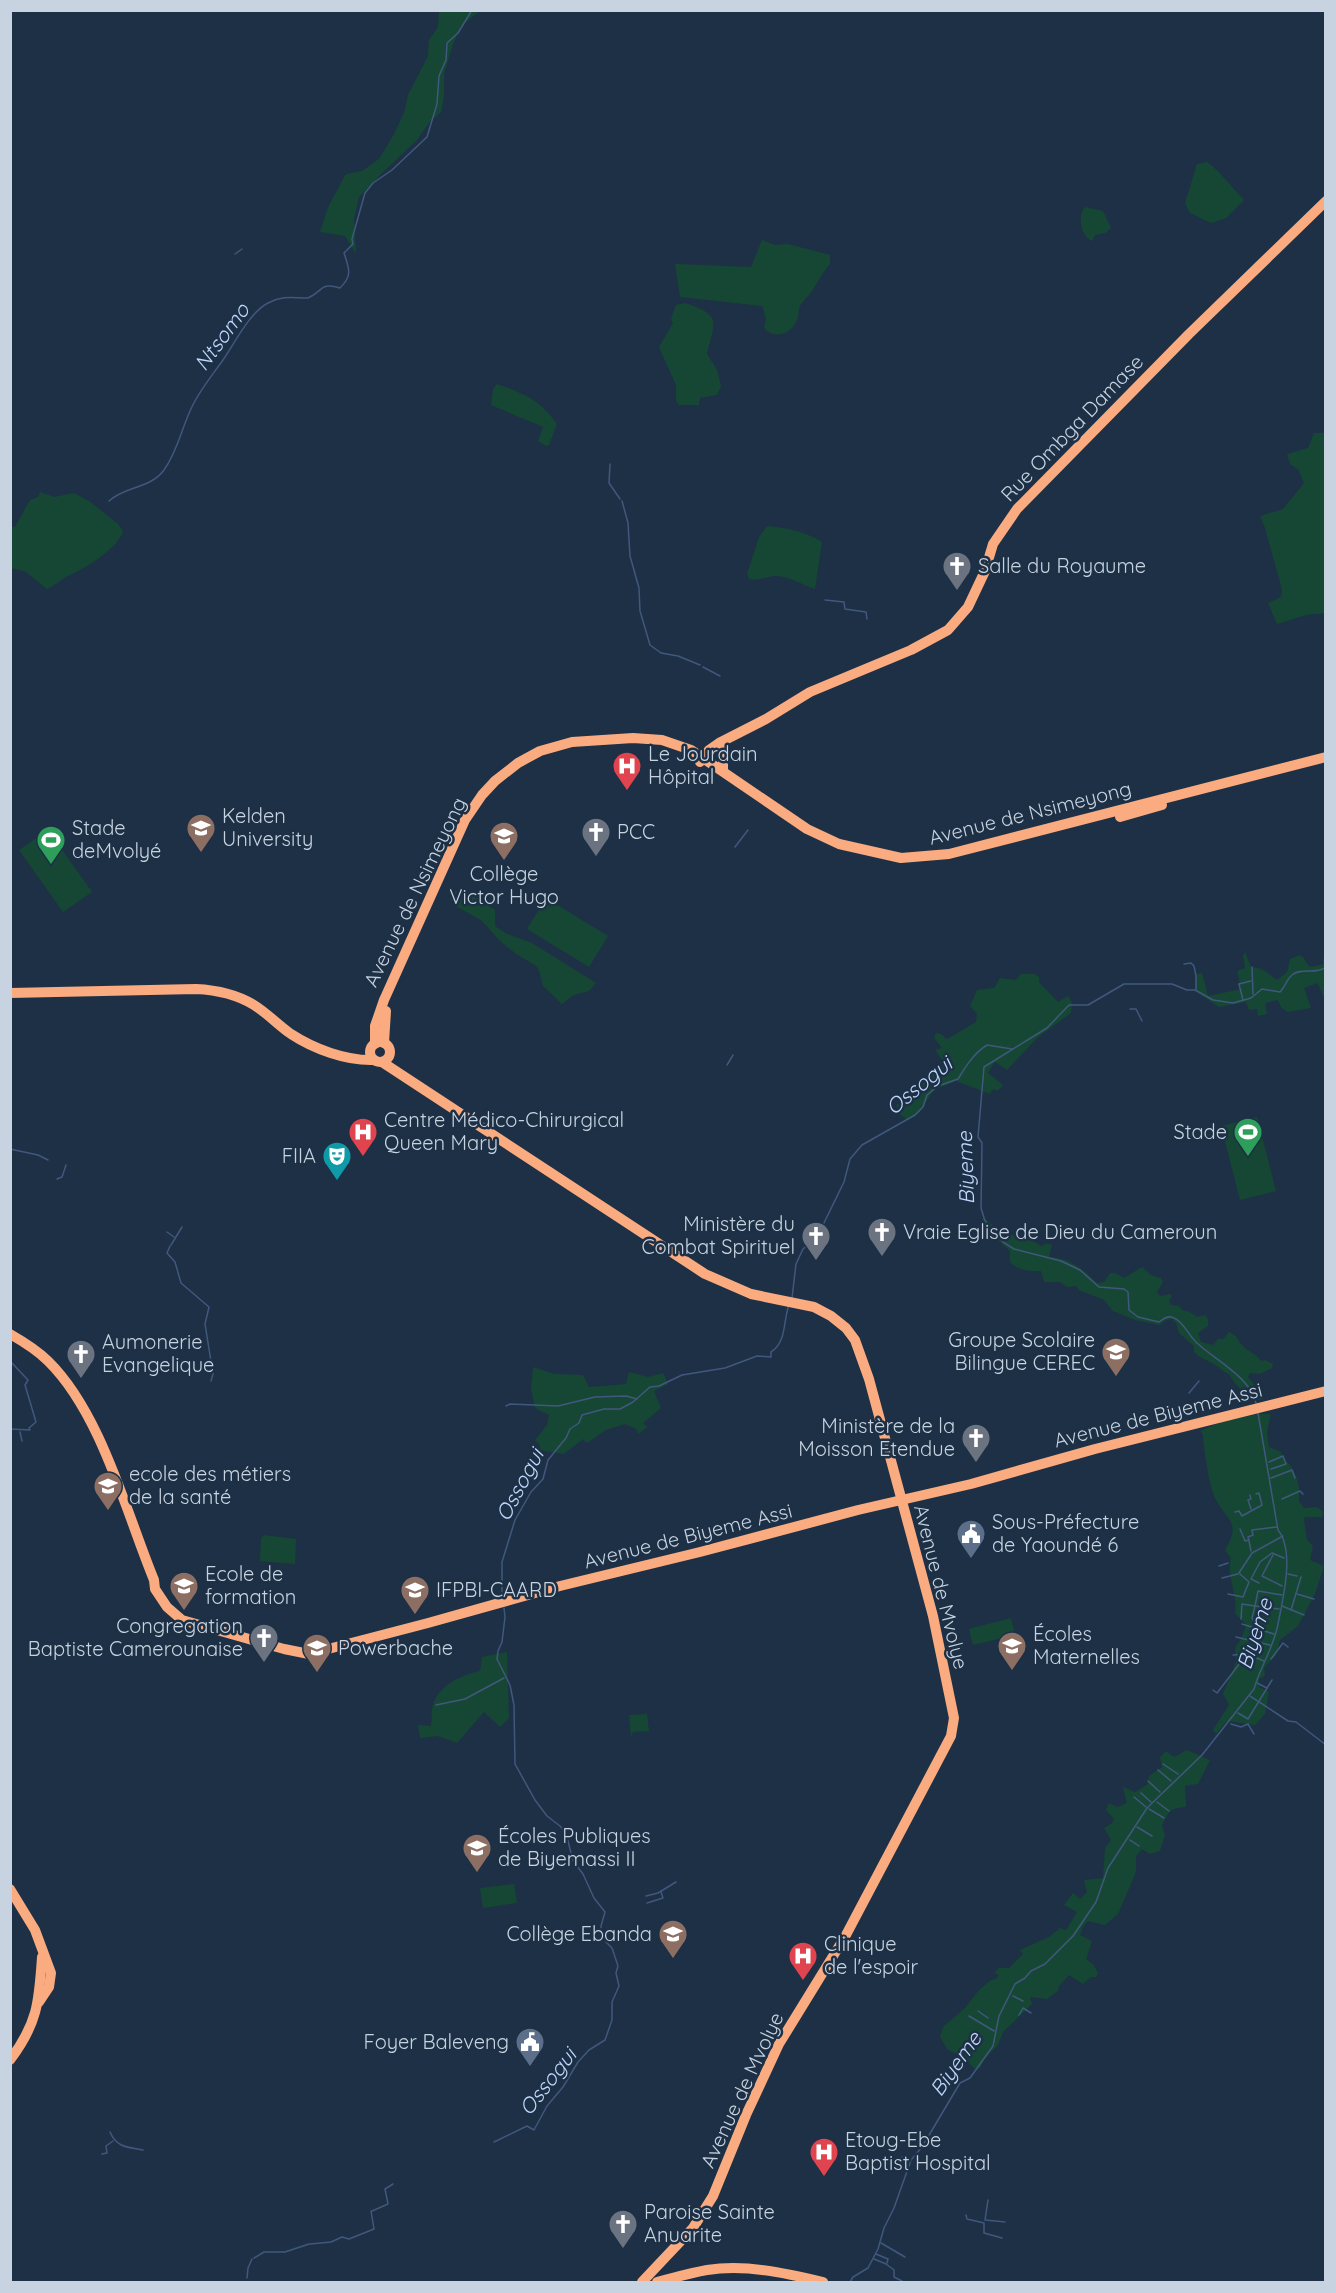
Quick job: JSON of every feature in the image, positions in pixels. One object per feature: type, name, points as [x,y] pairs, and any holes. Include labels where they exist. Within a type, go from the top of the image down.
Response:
[{"type":"main road","name":"Rue Ombga Damase","points":[[705,762],[721,745],[824,684],[911,650],[948,630],[968,607],[985,571],[993,544],[1017,508],[1189,334],[1326,201]]},
{"type":"main road","name":"Rue Ombga Damase","points":[[721,745],[830,688],[913,656],[955,632],[977,604],[1001,544],[1020,516],[1160,372],[1326,208]]},
{"type":"main road","name":"Avenue de Nsimeyong","points":[[379,1052],[375,1026],[381,1006],[449,853],[471,812],[495,781],[528,757],[572,742],[648,738],[685,746],[813,839],[861,857],[910,865],[957,858],[1325,760]]},
{"type":"main road","name":"Avenue de Nsimeyong","points":[[379,1052],[388,1003],[480,806],[506,779],[542,756],[581,748],[654,745],[684,753],[723,770],[815,833],[839,844],[890,857],[910,858],[949,854],[1325,760]]},
{"type":"main road","points":[[685,746],[721,745],[723,770]]},
{"type":"main road","points":[[10,993],[196,988],[218,991],[254,1005],[292,1035],[307,1043],[345,1056],[379,1052]]},
{"type":"main road","name":"Avenue de Mvolye","points":[[379,1052],[413,1080],[681,1260],[734,1288],[784,1302],[814,1307],[831,1316],[846,1328],[855,1340],[869,1379],[933,1616],[950,1694],[954,1718],[951,1736],[846,1935],[779,2044],[713,2196],[693,2229],[642,2283]]},
{"type":"main road","name":"Avenue de Biyeme Assi","points":[[10,1334],[47,1359],[60,1373],[79,1401],[93,1426],[154,1580],[155,1588],[167,1607],[182,1620],[309,1654],[1326,1391]]},
{"type":"main road","points":[[10,1889],[36,1930],[52,1979],[39,2002],[25,2040],[10,2060]]},
{"type":"main road","points":[[657,2283],[706,2270],[744,2269],[764,2270],[823,2283]]},
{"type":"green space","points":[[439,11],[480,11],[461,26],[452,47],[444,74],[441,112],[429,123],[416,141],[359,197],[354,219],[356,254],[345,236],[320,232],[329,205],[346,174],[362,171],[379,159],[393,136],[404,113],[408,95],[428,56],[429,40],[438,27]]},
{"type":"green space","points":[[1207,162],[1244,200],[1226,218],[1211,223],[1190,213],[1185,203],[1197,164]]},
{"type":"green space","points":[[1085,207],[1103,211],[1111,228],[1105,233],[1095,235],[1092,241],[1085,235],[1081,225],[1081,215]]},
{"type":"green space","points":[[762,240],[775,245],[788,244],[830,255],[830,264],[799,308],[797,320],[787,332],[773,334],[764,328],[766,318],[762,306],[680,297],[675,264],[751,267]]},
{"type":"green space","points":[[685,303],[705,311],[713,320],[707,354],[717,370],[721,386],[717,395],[700,398],[699,405],[679,405],[676,401],[676,385],[659,347],[673,323],[671,319],[676,305]]},
{"type":"green space","points":[[497,384],[531,398],[557,424],[549,445],[546,446],[538,441],[543,427],[491,405],[493,389]]},
{"type":"green space","points":[[1314,433],[1325,433],[1325,613],[1306,615],[1277,624],[1268,603],[1281,597],[1282,590],[1260,516],[1283,509],[1304,483],[1298,469],[1290,464],[1287,454],[1308,448]]},
{"type":"green space","points":[[40,492],[54,497],[74,493],[89,501],[118,524],[123,531],[115,545],[100,558],[47,589],[26,572],[11,568],[11,527],[15,527],[30,500],[38,497]]},
{"type":"green space","points":[[767,526],[809,535],[822,542],[815,589],[783,577],[749,579],[747,574],[759,537]]},
{"type":"green space","name":"Stade deMvolyé","points":[[48,830],[92,892],[63,912],[19,850]]},
{"type":"green space","points":[[459,890],[479,899],[495,910],[495,926],[507,934],[532,943],[596,983],[589,991],[574,995],[562,1004],[543,986],[539,970],[535,965],[516,954],[499,940],[481,920],[457,907],[450,899],[450,893]]},
{"type":"green space","points":[[546,898],[608,936],[589,967],[527,929]]},
{"type":"green space","points":[[1245,952],[1251,967],[1262,970],[1277,980],[1287,972],[1290,959],[1300,955],[1311,967],[1323,964],[1325,958],[1325,995],[1323,996],[1318,983],[1304,988],[1311,1008],[1287,1012],[1278,1000],[1265,1003],[1267,1014],[1258,1016],[1257,1009],[1249,1010],[1246,1002],[1219,1007],[1195,991],[1195,974],[1202,973],[1208,996],[1241,989],[1237,971],[1245,968],[1243,955]]},
{"type":"green space","points":[[1021,974],[1035,974],[1039,977],[1039,982],[1058,1002],[1068,996],[1072,1003],[1071,1013],[1037,1038],[1007,1070],[995,1062],[988,1073],[1003,1085],[998,1091],[993,1089],[990,1094],[956,1081],[934,1090],[918,1114],[908,1120],[899,1114],[901,1111],[896,1106],[920,1082],[945,1064],[935,1050],[942,1048],[934,1038],[936,1033],[947,1039],[976,1022],[977,1014],[970,1006],[977,990],[994,988],[1000,978],[1016,980]]},
{"type":"green space","name":"Stade","points":[[1257,1117],[1276,1191],[1240,1200],[1221,1126]]},
{"type":"green space","points":[[984,1218],[1001,1232],[1033,1241],[1041,1246],[1048,1243],[1052,1245],[1049,1257],[1076,1265],[1097,1283],[1104,1282],[1110,1273],[1124,1278],[1142,1267],[1151,1275],[1161,1278],[1163,1282],[1157,1292],[1160,1296],[1170,1294],[1172,1296],[1169,1301],[1171,1305],[1179,1306],[1182,1310],[1197,1317],[1205,1315],[1208,1319],[1208,1326],[1198,1333],[1201,1342],[1213,1345],[1229,1332],[1261,1361],[1265,1360],[1273,1364],[1272,1368],[1260,1374],[1250,1373],[1248,1377],[1264,1399],[1253,1401],[1230,1375],[1196,1354],[1194,1346],[1179,1333],[1172,1319],[1160,1325],[1135,1320],[1113,1311],[1104,1300],[1079,1290],[1076,1286],[1067,1287],[1060,1282],[1044,1282],[1041,1271],[1020,1269],[1010,1262],[1010,1251],[990,1233],[982,1219]]},
{"type":"green space","points":[[533,1367],[554,1374],[583,1375],[589,1387],[626,1384],[629,1372],[648,1377],[663,1373],[668,1384],[654,1391],[661,1408],[643,1423],[647,1427],[638,1434],[636,1429],[625,1424],[606,1430],[587,1443],[583,1439],[564,1454],[540,1450],[540,1445],[535,1440],[547,1425],[549,1415],[535,1408],[531,1389]]},
{"type":"green space","points":[[1257,1414],[1271,1414],[1267,1432],[1269,1447],[1281,1452],[1292,1468],[1298,1484],[1299,1501],[1304,1508],[1317,1507],[1323,1512],[1322,1517],[1305,1517],[1304,1520],[1307,1540],[1313,1546],[1310,1560],[1324,1566],[1315,1594],[1298,1626],[1280,1640],[1276,1655],[1264,1668],[1265,1676],[1259,1679],[1259,1687],[1269,1692],[1265,1714],[1255,1725],[1227,1721],[1216,1734],[1213,1730],[1229,1705],[1223,1694],[1236,1662],[1235,1648],[1246,1625],[1235,1613],[1230,1571],[1231,1558],[1225,1550],[1233,1528],[1213,1494],[1203,1435],[1200,1431],[1221,1422]]},
{"type":"green space","points":[[264,1535],[296,1539],[295,1564],[260,1561],[261,1538]]},
{"type":"green space","points":[[1011,1618],[1015,1635],[973,1645],[969,1629]]},
{"type":"green space","points":[[507,1652],[509,1718],[500,1727],[484,1712],[457,1743],[438,1736],[420,1738],[418,1725],[431,1726],[433,1705],[441,1690],[460,1678],[480,1671],[482,1657]]},
{"type":"green space","points":[[647,1714],[649,1731],[633,1732],[631,1737],[629,1715]]},
{"type":"green space","points":[[1187,1750],[1210,1760],[1198,1784],[1185,1786],[1186,1807],[1173,1810],[1167,1816],[1162,1825],[1165,1835],[1160,1851],[1150,1854],[1142,1849],[1136,1856],[1136,1872],[1118,1914],[1105,1925],[1088,1921],[1083,1927],[1080,1935],[1092,1941],[1086,1959],[1094,1965],[1098,1974],[1096,1977],[1091,1977],[1083,1984],[1069,1975],[1059,1986],[1058,1991],[1047,1999],[1030,1997],[1032,2004],[1003,2032],[998,2045],[985,2058],[980,2068],[975,2069],[963,2057],[948,2050],[940,2037],[943,2027],[965,2008],[979,1990],[991,1980],[996,1979],[999,1975],[994,1973],[999,1968],[1009,1968],[1023,1954],[1020,1950],[1049,1937],[1060,1928],[1066,1930],[1077,1912],[1064,1905],[1073,1893],[1080,1899],[1087,1892],[1084,1880],[1103,1878],[1105,1848],[1111,1840],[1104,1828],[1114,1819],[1106,1810],[1109,1803],[1117,1807],[1127,1803],[1123,1787],[1135,1792],[1148,1784],[1149,1776],[1162,1767],[1160,1757],[1166,1751],[1174,1757]]},
{"type":"green space","points":[[514,1884],[517,1903],[483,1908],[480,1888]]},
{"type":"waterway","name":"Ntsomo","points":[[109,501],[122,492],[152,481],[164,470],[197,397],[243,329],[261,307],[279,299],[308,298],[328,286],[340,288],[347,279],[349,272],[344,253],[353,244],[352,239],[365,193],[373,183],[392,170],[427,137],[437,104],[439,76],[446,60],[447,43],[458,33],[472,10]]},
{"type":"waterway","points":[[235,254],[242,249]]},
{"type":"waterway","points":[[610,464],[609,483],[620,499]]},
{"type":"waterway","points":[[622,501],[628,523],[630,556],[639,588]]},
{"type":"waterway","points":[[639,589],[640,611],[650,645],[661,653],[678,656],[700,665]]},
{"type":"waterway","points":[[825,600],[844,602],[845,609],[866,612],[867,619]]},
{"type":"waterway","points":[[703,667],[720,676]]},
{"type":"waterway","points":[[735,847],[748,830]]},
{"type":"waterway","points":[[1184,964],[1191,963],[1194,966],[1196,989]]},
{"type":"waterway","points":[[1252,967],[1253,994]]},
{"type":"waterway","name":"Biyeme","points":[[1256,1403],[1247,1385],[1197,1343],[1175,1318],[1167,1317],[1159,1322],[1138,1317],[1129,1310],[1128,1292],[1124,1289],[1099,1287],[1080,1270],[1061,1261],[1014,1249],[1003,1242],[985,1221],[981,1208],[982,1143],[978,1137],[984,1067],[1047,1028],[1069,1005],[1088,1005],[1124,984],[1172,984],[1187,990],[1195,990],[1213,1000],[1233,1003],[1251,998],[1262,989],[1280,992],[1290,977],[1296,973],[1326,967]]},
{"type":"waterway","points":[[1239,984],[1251,981]]},
{"type":"waterway","points":[[1239,984],[1243,1000]]},
{"type":"waterway","points":[[1130,1009],[1136,1009],[1142,1021]]},
{"type":"waterway","name":"Ossogui","points":[[792,1298],[796,1264],[803,1249],[822,1227],[844,1182],[850,1159],[862,1145],[915,1115],[923,1107],[927,1095],[938,1086],[958,1079],[982,1048],[987,1045],[1012,1049]]},
{"type":"waterway","points":[[727,1065],[733,1055]]},
{"type":"waterway","points":[[10,1149],[38,1155],[48,1160]]},
{"type":"waterway","points":[[57,1179],[62,1177],[66,1165]]},
{"type":"waterway","points":[[171,1245],[182,1227]]},
{"type":"waterway","points":[[167,1232],[174,1237]]},
{"type":"waterway","points":[[170,1246],[167,1253],[175,1262],[181,1283],[209,1307],[205,1324],[213,1374],[211,1381]]},
{"type":"waterway","name":"Ossogui","points":[[502,1598],[502,1562],[515,1520],[531,1492],[543,1479],[548,1460],[566,1438],[570,1429],[579,1423],[582,1415],[604,1409],[620,1409],[633,1402],[650,1387],[659,1386],[682,1375],[725,1368],[757,1356],[771,1357],[771,1352],[780,1343],[789,1305]]},
{"type":"waterway","points":[[10,1361],[28,1380],[25,1385],[36,1422],[29,1428],[30,1430],[10,1429]]},
{"type":"waterway","points":[[1189,1393],[1199,1381]]},
{"type":"waterway","points":[[506,1406],[510,1404],[558,1406],[595,1397],[626,1396],[637,1399]]},
{"type":"waterway","name":"Biyeme","points":[[850,2282],[853,2277],[868,2268],[878,2249],[911,2160],[922,2147],[960,2083],[970,2078],[993,2046],[999,2016],[1015,1984],[1031,1971],[1045,1964],[1073,1936],[1096,1902],[1108,1868],[1147,1808],[1202,1755],[1254,1689],[1276,1632],[1285,1588],[1287,1562],[1283,1539],[1278,1530],[1258,1413]]},
{"type":"waterway","points":[[20,1432],[22,1441]]},
{"type":"waterway","points":[[1269,1462],[1283,1456],[1286,1464],[1271,1469]]},
{"type":"waterway","points":[[1271,1478],[1292,1470],[1295,1478]]},
{"type":"waterway","points":[[1282,1499],[1300,1491],[1303,1494]]},
{"type":"waterway","points":[[1235,1512],[1239,1511],[1242,1516],[1262,1505],[1259,1493],[1256,1494]]},
{"type":"waterway","points":[[1250,1495],[1251,1499],[1248,1500],[1251,1509]]},
{"type":"waterway","points":[[1249,1540],[1248,1537],[1253,1535],[1252,1530],[1277,1527]]},
{"type":"waterway","points":[[1240,1529],[1245,1541],[1249,1540]]},
{"type":"waterway","points":[[1239,1573],[1252,1553],[1283,1536]]},
{"type":"waterway","points":[[1249,1541],[1251,1551]]},
{"type":"waterway","points":[[1259,1583],[1251,1579],[1260,1562],[1272,1553],[1284,1558]]},
{"type":"waterway","points":[[1273,1555],[1262,1576],[1282,1586]]},
{"type":"waterway","points":[[1219,1566],[1228,1563]]},
{"type":"waterway","points":[[1222,1578],[1238,1574]]},
{"type":"waterway","points":[[1228,1594],[1243,1597],[1249,1582],[1240,1574]]},
{"type":"waterway","points":[[1288,1574],[1297,1576]]},
{"type":"waterway","points":[[1291,1610],[1301,1577]]},
{"type":"waterway","points":[[1241,1619],[1242,1604],[1255,1606],[1258,1591],[1282,1595]]},
{"type":"waterway","points":[[1297,1594],[1314,1599]]},
{"type":"waterway","points":[[1260,1630],[1252,1618],[1255,1606],[1279,1609]]},
{"type":"waterway","points":[[1282,1606],[1304,1615]]},
{"type":"waterway","name":"Ossogui","points":[[494,2142],[527,2126],[534,2130],[547,2106],[563,2087],[578,2062],[589,2050],[605,2040],[612,2020],[612,2002],[619,1986],[616,1973],[618,1966],[612,1948],[601,1937],[605,1912],[594,1898],[583,1874],[573,1861],[566,1833],[547,1816],[535,1800],[515,1764],[514,1705],[510,1685],[497,1659],[502,1642],[504,1608]]},
{"type":"waterway","points":[[1242,1624],[1274,1634]]},
{"type":"waterway","points":[[1236,1637],[1270,1645]]},
{"type":"waterway","points":[[1271,1659],[1283,1643],[1288,1647]]},
{"type":"waterway","points":[[1233,1655],[1247,1654],[1264,1661]]},
{"type":"waterway","points":[[1213,1690],[1217,1693],[1247,1654]]},
{"type":"waterway","points":[[436,1705],[465,1699],[504,1678]]},
{"type":"waterway","points":[[1238,1713],[1248,1719],[1272,1680]]},
{"type":"waterway","points":[[1257,1683],[1267,1688]]},
{"type":"waterway","points":[[1250,1696],[1288,1721],[1296,1722],[1326,1745]]},
{"type":"waterway","points":[[1231,1724],[1241,1727],[1248,1724],[1254,1734]]},
{"type":"waterway","points":[[1163,1764],[1178,1774]]},
{"type":"waterway","points":[[1158,1770],[1171,1781]]},
{"type":"waterway","points":[[1148,1781],[1160,1792]]},
{"type":"waterway","points":[[1141,1793],[1151,1802]]},
{"type":"waterway","points":[[1134,1797],[1146,1807]]},
{"type":"waterway","points":[[1157,1802],[1169,1811]]},
{"type":"waterway","points":[[1149,1809],[1164,1818]]},
{"type":"waterway","points":[[1137,1827],[1152,1836]]},
{"type":"waterway","points":[[1130,1840],[1139,1846]]},
{"type":"waterway","points":[[646,1896],[658,1893],[676,1882]]},
{"type":"waterway","points":[[647,1903],[663,1898],[661,1892]]},
{"type":"waterway","points":[[1013,1996],[1023,2001]]},
{"type":"waterway","points":[[1019,2015],[1023,2008],[1031,2013]]},
{"type":"waterway","points":[[978,2011],[988,2018]]},
{"type":"waterway","points":[[969,2016],[994,2031]]},
{"type":"waterway","points":[[110,2132],[120,2144],[143,2150]]},
{"type":"waterway","points":[[102,2154],[107,2153],[106,2146],[113,2141]]},
{"type":"waterway","points":[[902,2157],[910,2162]]},
{"type":"waterway","points":[[372,2211],[388,2204],[385,2189],[393,2184]]},
{"type":"waterway","points":[[988,2200],[985,2220],[1005,2222]]},
{"type":"waterway","points":[[310,2244],[331,2242],[342,2237],[349,2239],[374,2229],[371,2211]]},
{"type":"waterway","points":[[966,2215],[967,2219],[984,2223],[984,2233],[1002,2238]]},
{"type":"waterway","points":[[881,2243],[905,2257]]},
{"type":"waterway","points":[[254,2258],[264,2252],[285,2252],[309,2244]]},
{"type":"waterway","points":[[876,2254],[888,2259],[887,2263]]},
{"type":"waterway","points":[[247,2278],[252,2259]]},
{"type":"waterway","points":[[874,2259],[894,2270],[894,2277],[902,2281]]},
{"type":"place","name":"Salle du Royaume","points":[[957,592]]},
{"type":"place","name":"Le Jourdain Hôpital","points":[[627,792]]},
{"type":"place","name":"Kelden University","points":[[201,854]]},
{"type":"place","name":"PCC","points":[[596,858]]},
{"type":"place","name":"Collège Victor Hugo","points":[[504,862]]},
{"type":"place","name":"Stade deMvolyé","points":[[51,866]]},
{"type":"place","name":"Centre Médico-Chirurgical Queen Mary","points":[[363,1158]]},
{"type":"place","name":"Stade","points":[[1248,1158]]},
{"type":"place","name":"FIIA","points":[[337,1182]]},
{"type":"place","name":"Vraie Eglise de Dieu du Cameroun","points":[[882,1258]]},
{"type":"place","name":"Ministère du Combat Spirituel","points":[[816,1262]]},
{"type":"place","name":"Groupe Scolaire Bilingue CEREC","points":[[1116,1378]]},
{"type":"place","name":"Aumonerie Evangelique","points":[[81,1380]]},
{"type":"place","name":"Ministère de la Moisson Etendue","points":[[976,1464]]},
{"type":"place","name":"ecole des métiers de la santé","points":[[108,1512]]},
{"type":"place","name":"Sous-Préfecture de Yaoundé 6","points":[[971,1560]]},
{"type":"place","name":"Ecole de formation","points":[[184,1612]]},
{"type":"place","name":"IFPBI-CAARD","points":[[415,1616]]},
{"type":"place","name":"Congregation Baptiste Camerounaise","points":[[264,1664]]},
{"type":"place","name":"Écoles Maternelles","points":[[1012,1672]]},
{"type":"place","name":"Powerbache","points":[[317,1674]]},
{"type":"place","name":"Écoles Publiques de Biyemassi II","points":[[477,1874]]},
{"type":"place","name":"Collège Ebanda","points":[[673,1960]]},
{"type":"place","name":"Clinique de l'espoir","points":[[803,1982]]},
{"type":"place","name":"Foyer Baleveng","points":[[530,2068]]},
{"type":"place","name":"Etoug-Ebe Baptist Hospital","points":[[824,2178]]},
{"type":"place","name":"Paroise Sainte Anuarite","points":[[623,2250]]}]
